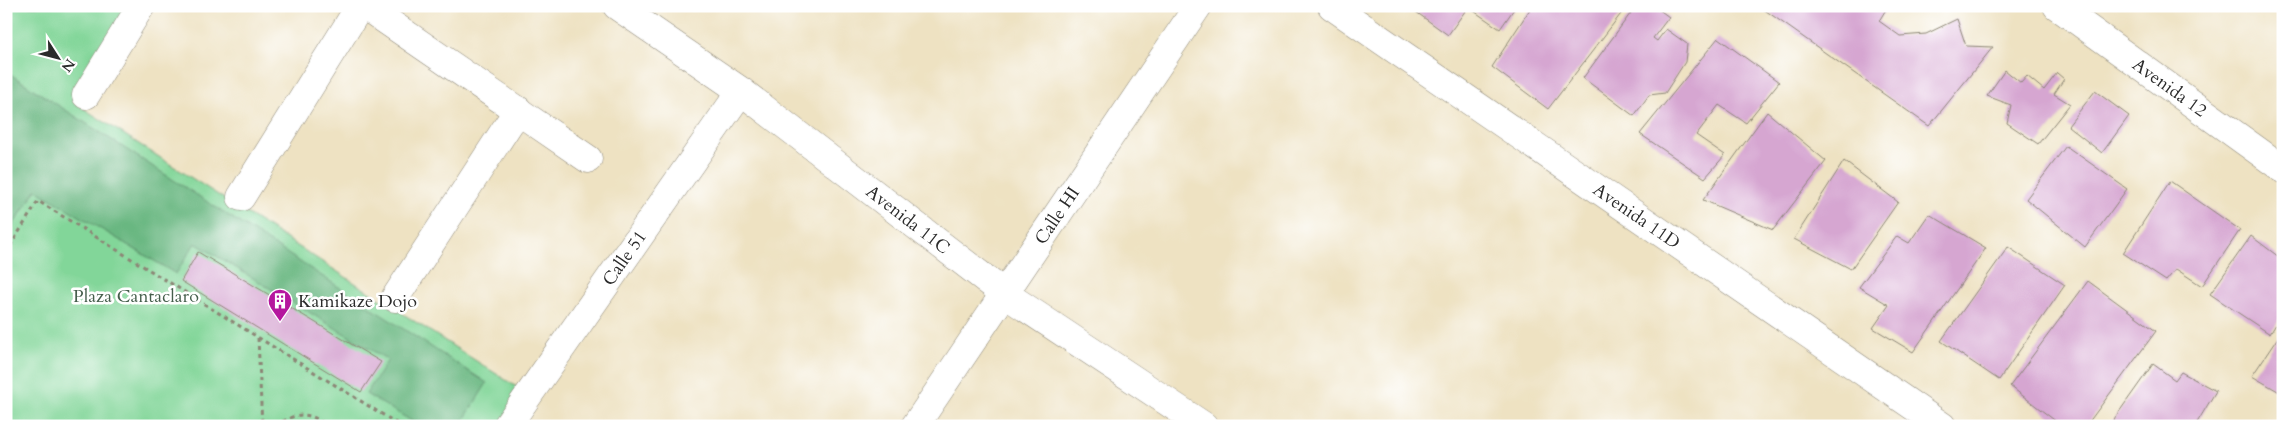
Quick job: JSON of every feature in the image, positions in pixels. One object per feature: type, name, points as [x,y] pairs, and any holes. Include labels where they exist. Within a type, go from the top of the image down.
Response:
[{"type":"street","points":[[86,95],[142,6]]},
{"type":"street","points":[[241,197],[360,6]]},
{"type":"street","points":[[366,6],[588,158]]},
{"type":"street","name":"Avenida 11C","points":[[617,6],[741,91],[1005,294],[1204,426]]},
{"type":"street","name":"Calle HI","points":[[915,426],[1198,6]]},
{"type":"street","name":"Avenida 11D","points":[[1332,6],[1942,426]]},
{"type":"street","name":"Avenida 12","points":[[2057,6],[2283,169]]},
{"type":"street","name":"Calle 51","points":[[507,426],[741,91]]},
{"type":"street","points":[[396,298],[518,110]]},
{"type":"path","points":[[6,253],[38,201],[401,426]]},
{"type":"path","points":[[258,337],[262,426]]},
{"type":"path","points":[[276,426],[291,415],[306,414],[327,426]]},
{"type":"green space","name":"Plaza Cantaclaro","points":[[6,6],[133,6],[72,101],[523,391],[499,426],[6,426]]},
{"type":"green space","points":[[10,74],[487,383],[460,426],[420,426],[366,394],[388,360],[195,243],[176,274],[36,190],[6,236],[6,81]]},
{"type":"building","points":[[1420,6],[1516,6],[1500,29],[1468,7],[1448,35],[1416,12]]},
{"type":"building","points":[[1532,6],[1627,6],[1548,109],[1492,67]]},
{"type":"building","points":[[1636,6],[1654,6],[1669,17],[1653,38],[1657,41],[1666,29],[1687,44],[1685,62],[1665,93],[1649,95],[1634,116],[1583,78]]},
{"type":"building","points":[[1759,6],[1888,6],[1879,21],[1900,36],[1926,34],[1957,19],[1966,46],[1993,47],[1929,126]]},
{"type":"building","points":[[1718,38],[1779,82],[1746,123],[1719,105],[1696,135],[1725,155],[1705,178],[1640,134]]},
{"type":"building","points":[[2005,70],[2021,83],[2027,76],[2044,90],[2057,73],[2064,79],[2054,94],[2070,104],[2038,144],[2007,123],[2011,105],[1987,96]]},
{"type":"building","points":[[2095,91],[2129,116],[2102,153],[2068,126]]},
{"type":"building","points":[[1767,112],[1826,161],[1773,230],[1703,200]]},
{"type":"building","points":[[2066,146],[2127,189],[2085,247],[2026,199]]},
{"type":"building","points":[[1844,161],[1898,202],[1851,269],[1794,239]]},
{"type":"building","points":[[2170,181],[2240,230],[2202,286],[2176,269],[2166,281],[2123,253]]},
{"type":"building","points":[[1929,214],[1986,248],[1913,352],[1873,328],[1889,305],[1859,287],[1897,236],[1909,243]]},
{"type":"building","points":[[2251,236],[2283,260],[2283,313],[2270,334],[2210,294]]},
{"type":"building","points":[[2008,247],[2065,285],[1999,380],[1941,341]]},
{"type":"building","name":"Kamikaze Dojo","points":[[198,252],[381,362],[361,392],[181,281]]},
{"type":"building","points":[[2088,281],[2156,331],[2086,426],[2062,426],[2010,386]]},
{"type":"building","points":[[2283,330],[2283,394],[2252,376]]},
{"type":"building","points":[[2153,364],[2175,380],[2181,372],[2216,391],[2195,426],[2109,426]]},
{"type":"place","name":"Kamikaze Dojo","points":[[280,322]]}]
